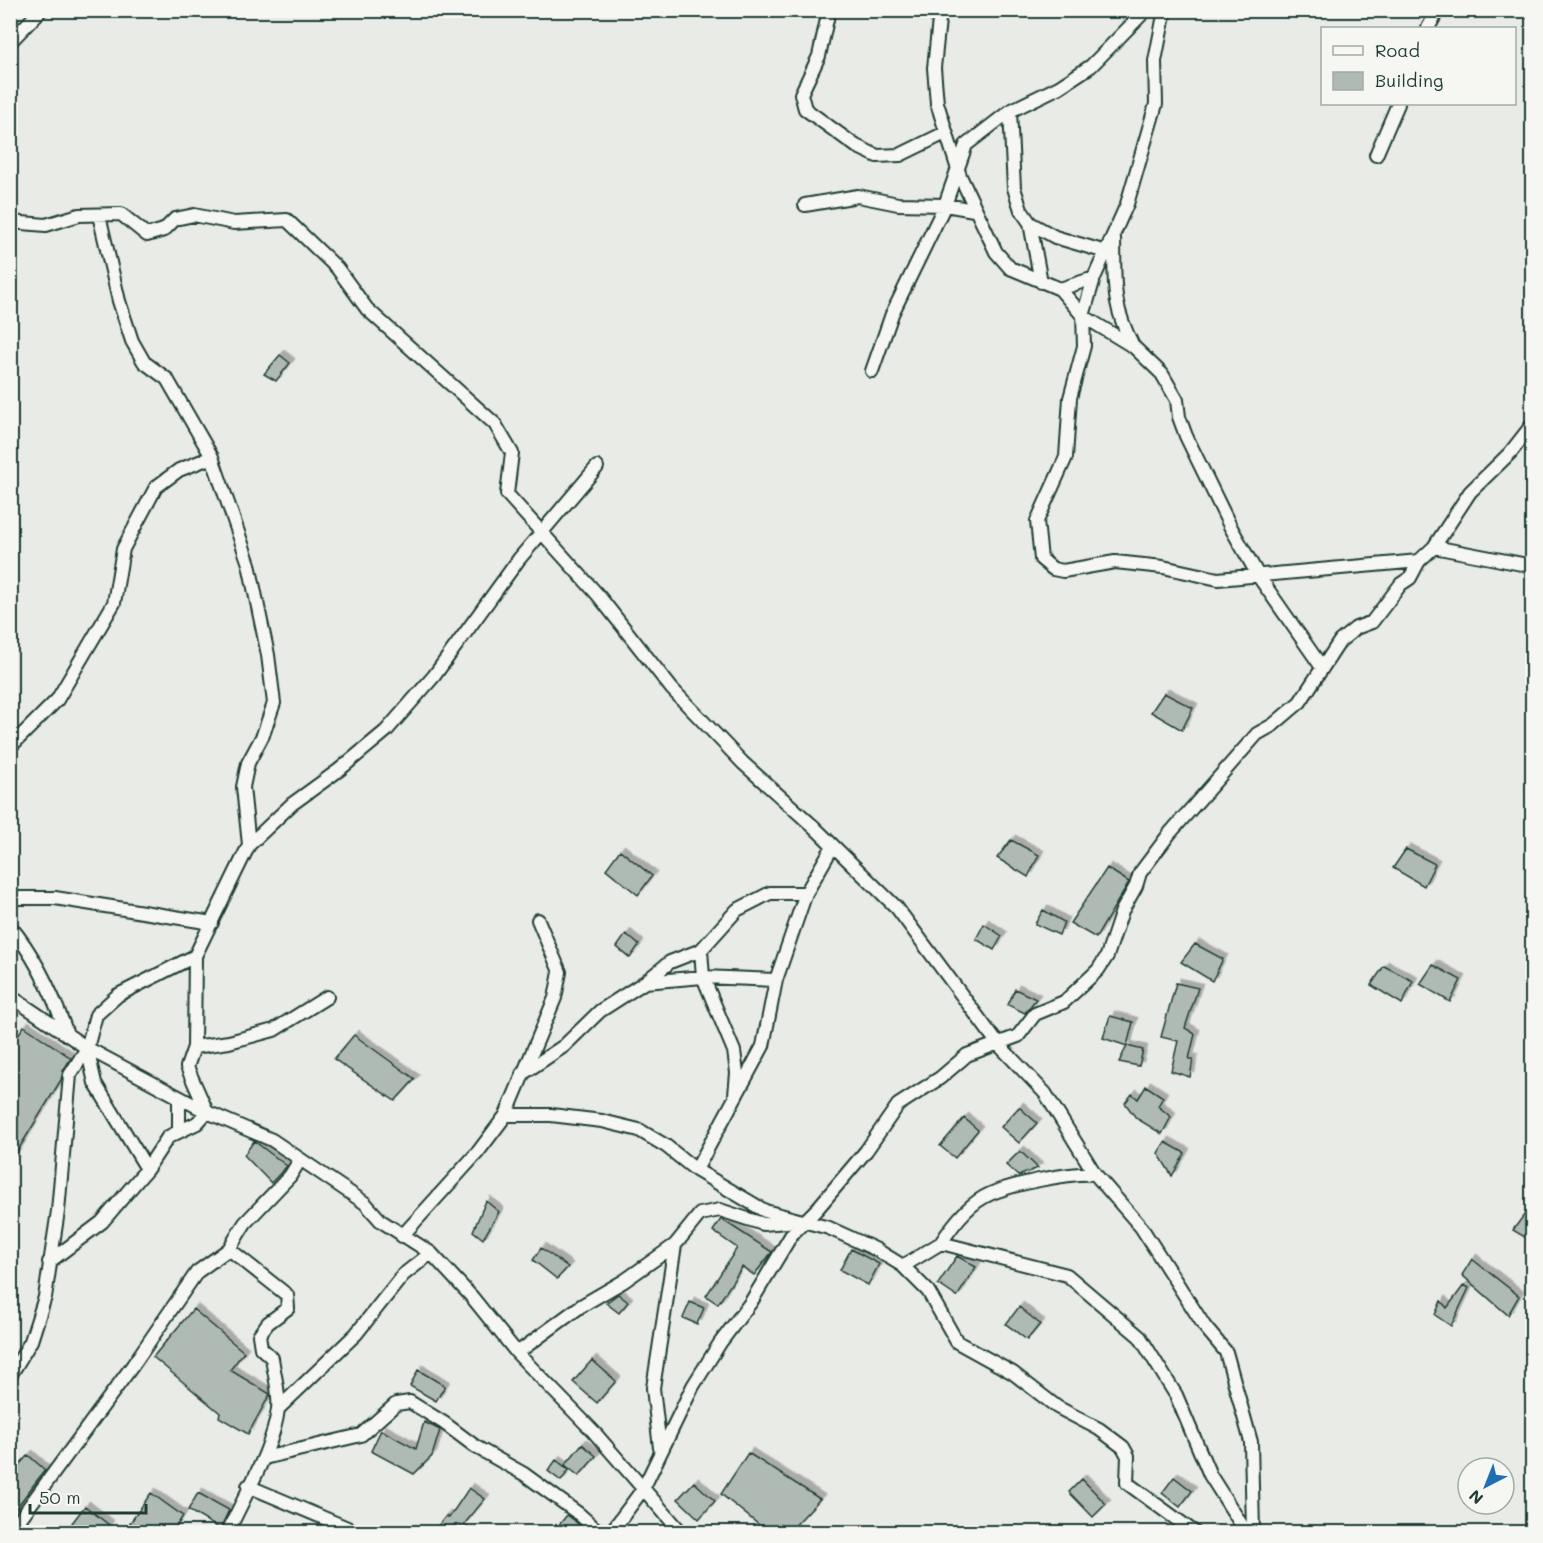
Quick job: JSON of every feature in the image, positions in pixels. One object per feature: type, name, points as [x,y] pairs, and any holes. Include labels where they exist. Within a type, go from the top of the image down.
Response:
[{"type":"street","points":[[10,42],[42,10]]},
{"type":"street","points":[[829,10],[819,56],[801,94],[805,109],[856,146],[877,156],[900,155],[945,133]]},
{"type":"street","points":[[940,10],[934,68],[937,103],[956,167],[974,210],[1002,261],[1010,268],[1059,289],[1083,316],[1134,347],[1162,374],[1171,387],[1186,436],[1258,577],[1321,666]]},
{"type":"street","points":[[950,148],[966,145],[1010,111],[1059,87],[1091,66],[1146,10]]},
{"type":"street","points":[[1165,10],[1155,61],[1156,104],[1127,204],[1094,278],[1083,316],[1084,346],[1070,398],[1066,457],[1037,521],[1041,559],[1063,572],[1115,562],[1163,567],[1218,579],[1336,570],[1370,563],[1419,561]]},
{"type":"street","points":[[1429,27],[1438,10]]},
{"type":"street","points":[[1376,155],[1398,105]]},
{"type":"street","points":[[1010,111],[1014,188],[1021,210],[1030,223],[1041,282]]},
{"type":"street","points":[[872,371],[892,314],[945,205],[956,167],[966,145]]},
{"type":"street","points":[[805,205],[858,196],[898,204],[945,205],[974,210]]},
{"type":"street","points":[[10,222],[46,225],[79,215],[121,214],[147,235],[164,230],[175,219],[194,215],[234,223],[287,220],[337,268],[367,309],[495,424],[512,453],[507,494],[598,595],[672,689],[744,764],[897,908],[998,1044],[1045,1093],[1095,1174],[1141,1227],[1205,1327],[1226,1352],[1251,1442],[1253,1533]]},
{"type":"street","points":[[99,215],[118,301],[132,341],[144,362],[167,379],[212,457],[249,564],[268,655],[274,703],[263,735],[248,763],[243,787],[249,845]]},
{"type":"street","points":[[1030,223],[1055,237],[1106,252]]},
{"type":"street","points":[[1114,234],[1115,299],[1119,319],[1134,347]]},
{"type":"street","points":[[1059,289],[1094,278]]},
{"type":"street","points":[[611,1533],[642,1489],[693,1386],[720,1343],[751,1302],[792,1234],[818,1209],[866,1151],[898,1105],[940,1078],[967,1055],[1018,1036],[1035,1014],[1064,1002],[1098,970],[1107,956],[1122,911],[1136,886],[1140,873],[1170,833],[1257,734],[1273,725],[1300,702],[1321,666],[1349,633],[1372,622],[1401,584],[1410,578],[1419,561],[1434,547],[1470,492],[1505,459],[1533,425]]},
{"type":"street","points":[[10,747],[57,700],[114,603],[123,549],[156,487],[179,470],[212,457]]},
{"type":"street","points":[[207,1112],[187,1067],[194,1047],[195,956],[249,845],[292,804],[339,770],[386,731],[434,676],[519,559],[597,467]]},
{"type":"street","points":[[1434,547],[1533,566]]},
{"type":"street","points":[[696,1170],[763,1046],[776,980],[806,893],[833,846]]},
{"type":"street","points":[[521,1075],[564,1046],[600,1011],[645,982],[670,962],[701,950],[737,910],[770,893],[806,893]]},
{"type":"street","points":[[10,898],[55,898],[212,923]]},
{"type":"street","points":[[402,1236],[478,1152],[506,1114],[555,998],[560,972],[538,920]]},
{"type":"street","points":[[10,926],[20,937],[55,1000],[67,1034]]},
{"type":"street","points":[[701,950],[703,977],[734,1051],[737,1073],[734,1100]]},
{"type":"street","points":[[10,1376],[31,1341],[39,1318],[58,1211],[70,1075],[87,1048],[96,1015],[118,995],[195,956]]},
{"type":"street","points":[[645,982],[703,977],[776,980]]},
{"type":"street","points":[[10,996],[87,1048],[207,1112],[272,1140],[365,1203],[381,1221],[402,1236],[431,1253],[472,1297],[517,1353],[593,1431],[681,1533]]},
{"type":"street","points":[[194,1047],[274,1030],[327,997]]},
{"type":"street","points":[[87,1048],[95,1083],[147,1169]]},
{"type":"street","points":[[179,1096],[179,1130]]},
{"type":"street","points":[[50,1262],[102,1221],[147,1169],[168,1137],[179,1130],[197,1124],[207,1112]]},
{"type":"street","points":[[506,1114],[551,1115],[602,1121],[639,1130],[666,1146],[696,1170],[765,1211],[854,1238],[903,1266],[928,1291],[957,1342],[1031,1384],[1057,1407],[1110,1435],[1123,1447],[1128,1456],[1127,1483],[1194,1533]]},
{"type":"street","points":[[12,1531],[133,1365],[197,1272],[229,1249],[245,1223],[290,1176],[300,1160]]},
{"type":"street","points":[[903,1266],[941,1243],[956,1220],[989,1194],[1074,1172],[1095,1174]]},
{"type":"street","points":[[517,1353],[581,1306],[624,1281],[675,1245],[700,1214],[720,1210],[763,1224],[803,1221]]},
{"type":"street","points":[[941,1243],[1067,1275],[1140,1337],[1176,1395],[1210,1475],[1246,1533]]},
{"type":"street","points":[[660,1449],[652,1388],[675,1245]]},
{"type":"street","points":[[228,1533],[248,1486],[264,1458],[279,1408],[272,1358],[261,1348],[259,1335],[268,1323],[288,1308],[287,1295],[229,1249]]},
{"type":"street","points":[[279,1408],[356,1334],[403,1275],[431,1253]]},
{"type":"street","points":[[264,1458],[361,1435],[396,1404],[410,1402],[476,1447],[524,1474],[579,1514],[599,1533]]},
{"type":"street","points":[[248,1486],[357,1533]]},
{"type":"building","points":[[280,355],[290,363],[276,381],[264,374]]},
{"type":"building","points":[[1164,693],[1193,708],[1182,730],[1151,712]]},
{"type":"building","points":[[1011,840],[1039,855],[1028,877],[997,858]]},
{"type":"building","points":[[1406,849],[1435,864],[1424,886],[1393,868]]},
{"type":"building","points":[[620,850],[652,876],[638,895],[606,869]]},
{"type":"building","points":[[1107,868],[1129,882],[1096,938],[1070,923]]},
{"type":"building","points":[[1043,910],[1064,922],[1059,935],[1035,924]]},
{"type":"building","points":[[984,924],[1002,936],[994,950],[976,939]]},
{"type":"building","points":[[626,934],[639,945],[630,958],[617,947]]},
{"type":"building","points":[[1195,944],[1223,959],[1212,981],[1181,962]]},
{"type":"building","points":[[1433,965],[1461,980],[1450,1002],[1420,984]]},
{"type":"building","points":[[1384,966],[1413,981],[1402,1004],[1371,985]]},
{"type":"building","points":[[1176,983],[1198,988],[1185,1028],[1195,1034],[1189,1059],[1193,1059],[1190,1077],[1171,1071],[1178,1041],[1161,1037]]},
{"type":"building","points":[[1015,989],[1036,999],[1025,1013],[1008,1005]]},
{"type":"building","points":[[1110,1016],[1133,1022],[1127,1046],[1103,1038]]},
{"type":"building","points":[[24,1026],[71,1058],[63,1071],[61,1080],[10,1163],[10,1047]]},
{"type":"building","points":[[354,1035],[415,1079],[395,1101],[334,1059]]},
{"type":"building","points":[[1127,1046],[1143,1050],[1139,1066],[1119,1062]]},
{"type":"building","points":[[1146,1086],[1163,1097],[1158,1106],[1171,1117],[1162,1134],[1136,1118],[1125,1103],[1132,1094],[1138,1099]]},
{"type":"building","points":[[1019,1107],[1037,1123],[1019,1143],[1001,1127]]},
{"type":"building","points":[[964,1118],[978,1130],[955,1158],[940,1146]]},
{"type":"building","points":[[254,1141],[287,1166],[271,1183],[244,1155]]},
{"type":"building","points":[[1165,1142],[1185,1153],[1172,1176],[1158,1153]]},
{"type":"building","points":[[1020,1151],[1038,1168],[1018,1176],[1006,1165]]},
{"type":"building","points":[[486,1201],[499,1212],[483,1239],[473,1231]]},
{"type":"building","points":[[1533,1203],[1533,1242],[1513,1230]]},
{"type":"building","points":[[721,1219],[772,1252],[754,1275],[742,1267],[718,1304],[706,1296],[737,1248],[713,1231]]},
{"type":"building","points":[[541,1248],[568,1267],[557,1279],[533,1260]]},
{"type":"building","points":[[851,1249],[879,1264],[868,1285],[840,1270]]},
{"type":"building","points":[[957,1256],[976,1267],[957,1297],[938,1284]]},
{"type":"building","points":[[1472,1259],[1519,1296],[1508,1315],[1462,1275]]},
{"type":"building","points":[[1464,1285],[1469,1288],[1451,1326],[1435,1315],[1441,1301],[1447,1308]]},
{"type":"building","points":[[618,1294],[628,1302],[619,1313],[606,1303]]},
{"type":"building","points":[[690,1302],[704,1308],[697,1324],[683,1318]]},
{"type":"building","points":[[1019,1307],[1040,1324],[1027,1340],[1006,1324]]},
{"type":"building","points":[[193,1309],[244,1352],[230,1370],[270,1394],[248,1434],[219,1417],[220,1413],[153,1357]]},
{"type":"building","points":[[592,1360],[616,1381],[597,1403],[573,1382]]},
{"type":"building","points":[[418,1370],[445,1386],[436,1401],[410,1386]]},
{"type":"building","points":[[424,1422],[440,1430],[432,1456],[414,1474],[371,1451],[381,1430],[416,1449]]},
{"type":"building","points":[[582,1444],[596,1456],[579,1476],[565,1465]]},
{"type":"building","points":[[748,1453],[820,1499],[788,1533],[769,1533],[721,1494]]},
{"type":"building","points":[[28,1455],[45,1470],[10,1516],[10,1475]]},
{"type":"building","points":[[556,1460],[569,1470],[561,1481],[548,1471]]},
{"type":"building","points":[[1174,1477],[1192,1491],[1180,1507],[1162,1493]]},
{"type":"building","points":[[1082,1479],[1106,1504],[1093,1517],[1069,1492]]},
{"type":"building","points":[[694,1482],[715,1501],[699,1519],[678,1499]]},
{"type":"building","points":[[469,1488],[485,1499],[461,1528],[466,1533],[439,1533],[441,1530],[437,1527],[446,1516],[449,1518]]},
{"type":"building","points":[[151,1493],[183,1516],[172,1533],[145,1533],[130,1523]]},
{"type":"building","points":[[198,1493],[229,1510],[220,1529],[188,1510]]},
{"type":"building","points":[[85,1506],[109,1525],[103,1533],[84,1533],[72,1523]]},
{"type":"building","points":[[567,1515],[587,1533],[569,1533],[559,1525]]}]
